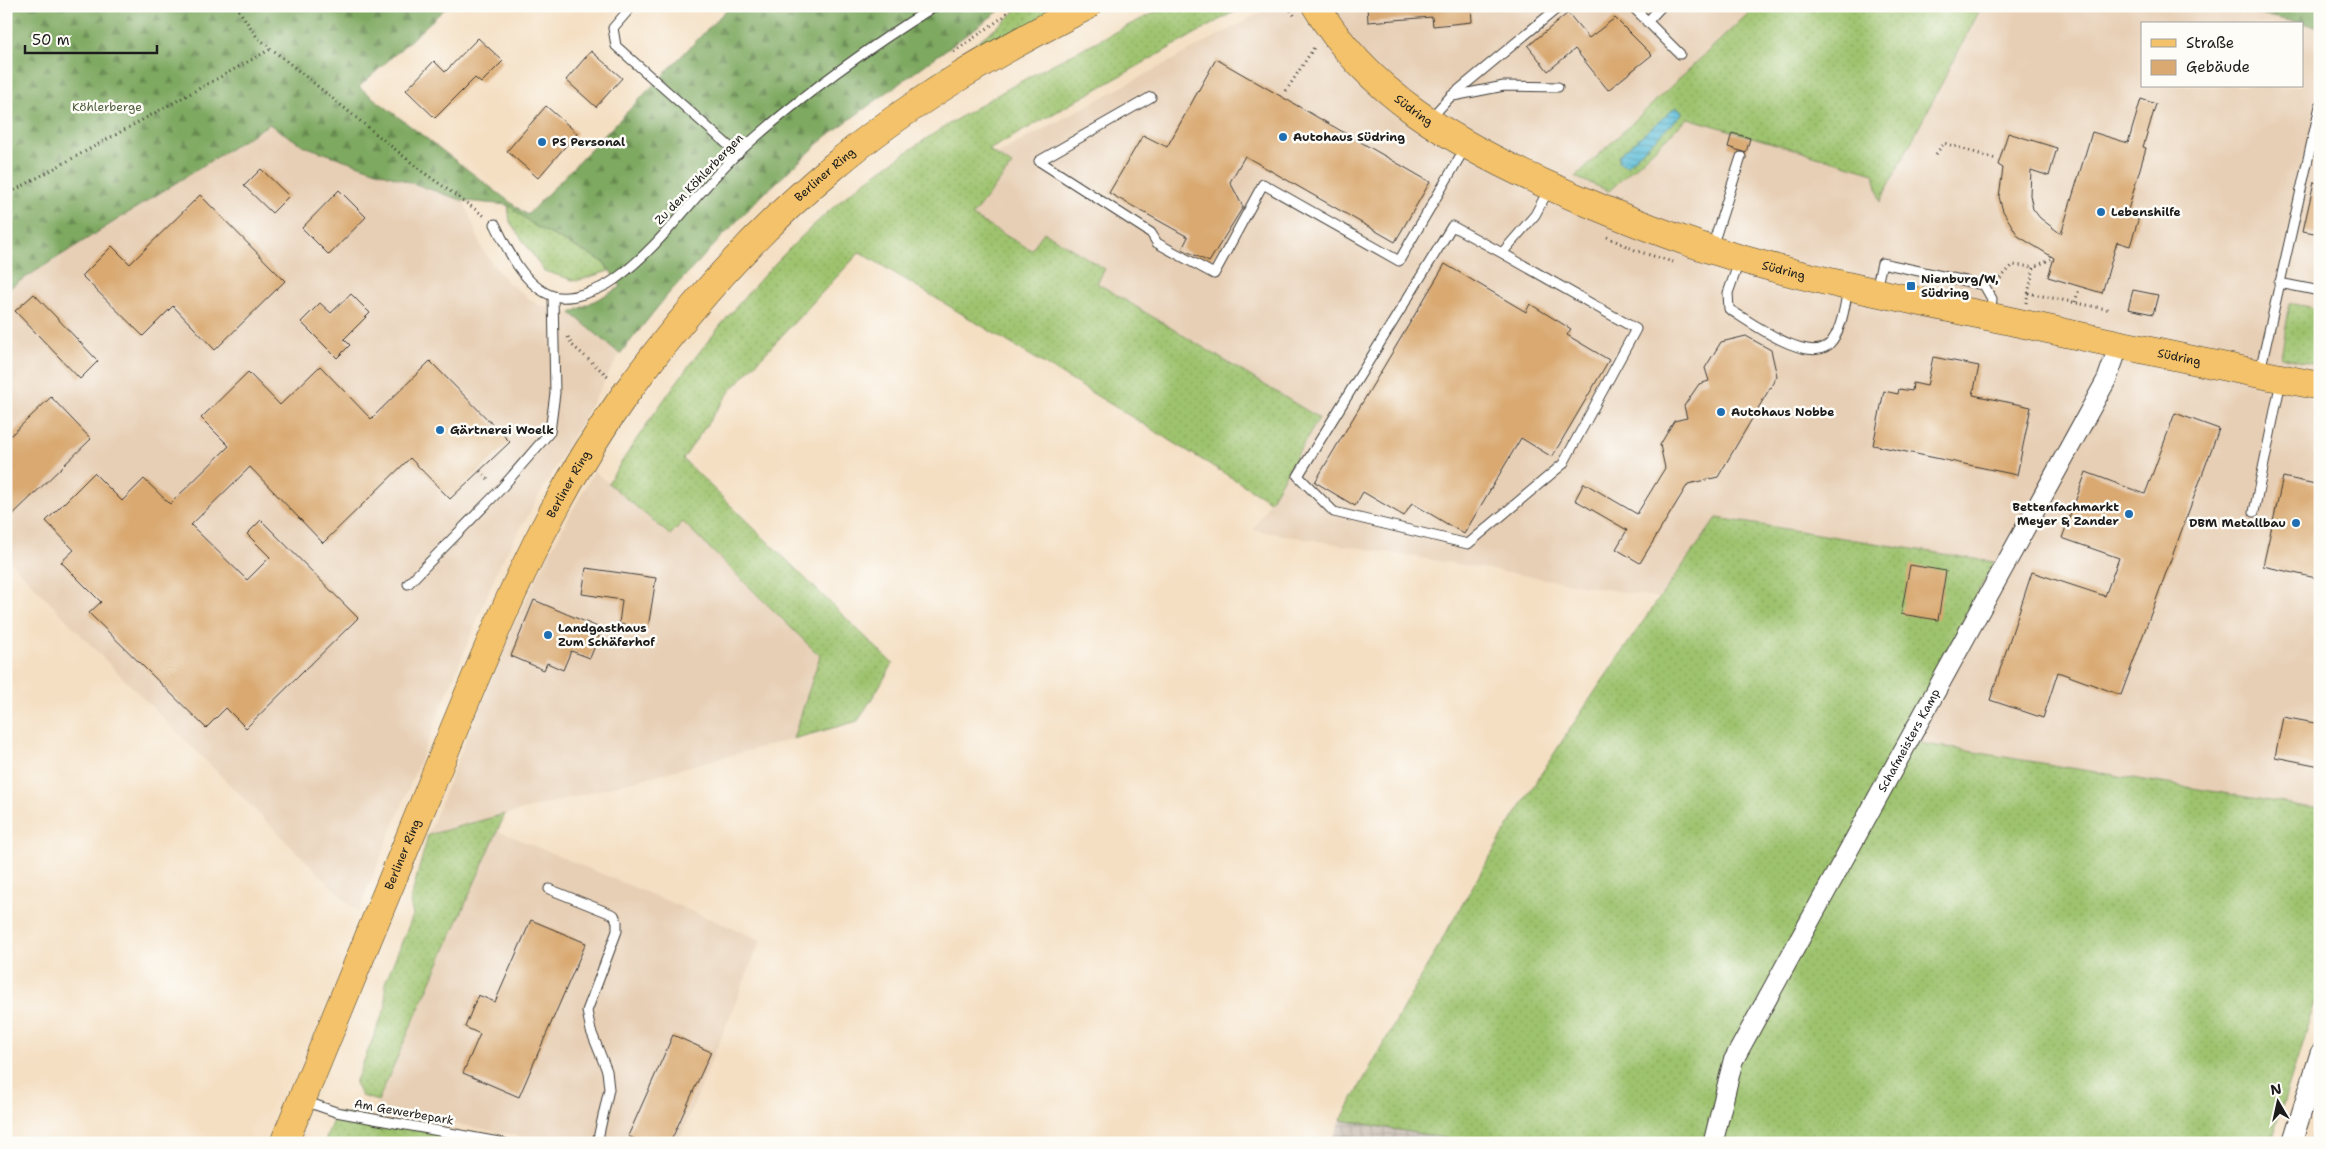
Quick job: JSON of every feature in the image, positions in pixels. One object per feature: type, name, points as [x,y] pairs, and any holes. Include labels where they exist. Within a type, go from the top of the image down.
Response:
[{"type":"main road","name":"Berliner Ring","points":[[284,1143],[484,655],[543,531],[581,463],[623,397],[695,304],[740,254],[832,168],[915,106],[962,76],[1087,6]]},
{"type":"main road","name":"Südring","points":[[1316,6],[1345,47],[1386,89],[1427,122],[1466,145],[1550,186],[1616,215],[1711,250],[1848,286],[2118,345],[2320,386]]},
{"type":"street","name":"Schafmeisters Kamp","points":[[1713,1143],[1733,1061],[2107,379],[2118,345]]},
{"type":"street","points":[[2292,1143],[2320,1053]]},
{"type":"lane","points":[[632,6],[613,28],[616,46],[738,154]]},
{"type":"lane","name":"Zu den Köhlerbergen","points":[[553,296],[584,295],[612,282],[635,264],[738,154],[884,37],[935,6]]},
{"type":"lane","points":[[1427,122],[1450,97],[1560,6]]},
{"type":"lane","points":[[1632,6],[1680,54]]},
{"type":"lane","points":[[1647,22],[1662,6]]},
{"type":"lane","points":[[1450,97],[1504,86],[1558,87]]},
{"type":"lane","points":[[1151,97],[1039,160],[1151,233],[1156,243],[1214,274],[1263,184],[1399,261],[1466,145]]},
{"type":"lane","points":[[2254,512],[2271,376],[2279,283],[2320,106]]},
{"type":"lane","points":[[1711,250],[1741,157]]},
{"type":"lane","points":[[1502,253],[1535,215],[1550,186]]},
{"type":"lane","points":[[408,584],[499,491],[550,432],[555,393],[553,296],[526,277],[513,261],[495,224]]},
{"type":"lane","points":[[1452,226],[1502,253],[1636,329],[1563,464],[1468,544],[1334,512],[1298,476],[1452,226]]},
{"type":"lane","points":[[1740,258],[1728,293],[1727,304],[1729,309],[1784,342],[1812,351],[1826,347],[1832,342],[1844,310],[1848,286]]},
{"type":"lane","points":[[1876,292],[1882,263],[1984,285],[1992,299],[1989,317]]},
{"type":"lane","points":[[2279,283],[2320,291]]},
{"type":"lane","points":[[549,889],[614,915],[617,922],[617,931],[587,1011],[590,1026],[607,1071],[609,1089],[597,1143]]},
{"type":"lane","name":"Am Gewerbepark","points":[[302,1100],[336,1112],[504,1143]]},
{"type":"path","points":[[236,6],[256,37],[423,172],[460,196],[495,224]]},
{"type":"path","points":[[950,55],[1003,16],[1012,6]]},
{"type":"path","points":[[1286,91],[1315,46]]},
{"type":"path","points":[[6,195],[271,49]]},
{"type":"path","points":[[1936,154],[1944,143],[1996,159]]},
{"type":"path","points":[[1984,285],[1998,282],[2013,265],[2034,267],[2051,259]]},
{"type":"path","points":[[2021,324],[2034,267]]},
{"type":"path","points":[[2075,302],[2079,289]]},
{"type":"path","points":[[2028,292],[2111,310]]},
{"type":"path","points":[[553,311],[572,345],[613,381]]},
{"type":"shaded area","points":[[1273,6],[1756,6],[1576,177],[1631,172],[1688,118],[1874,173],[1880,202],[1982,6],[2219,6],[2296,22],[2141,22],[2141,88],[2304,88],[2304,24],[2320,27],[2320,809],[1900,740],[1994,562],[1717,518],[1659,598],[1253,530],[1319,418],[1097,283],[1105,269],[1043,233],[1032,250],[971,216],[1012,165],[995,155]]},
{"type":"shaded area","points":[[269,124],[304,146],[464,201],[482,249],[505,280],[538,305],[571,313],[620,354],[499,566],[358,913],[111,666],[6,557],[6,290]]},
{"type":"shaded area","points":[[594,471],[669,535],[683,522],[820,656],[793,739],[428,835],[505,642],[548,555]]},
{"type":"shaded area","points":[[496,830],[761,940],[678,1143],[554,1143],[375,1108]]},
{"type":"shaded area","points":[[1341,1120],[1362,1123],[1473,1143],[1331,1143]]},
{"type":"green space","name":"Köhlerberge","points":[[6,6],[448,6],[359,87],[527,215],[730,6],[1002,6],[999,11],[827,136],[755,202],[670,292],[620,354],[571,313],[621,287],[604,262],[535,226],[508,205],[464,201],[304,146],[269,124],[6,290]]},
{"type":"green space","points":[[1020,6],[1061,6],[900,100],[1006,20]]},
{"type":"green space","points":[[1168,6],[1239,6],[1239,9],[989,150],[1012,165],[972,216],[1031,250],[1044,232],[1105,269],[1097,283],[1319,418],[1270,501],[860,252],[730,391],[683,459],[893,664],[858,721],[793,739],[820,656],[683,522],[670,535],[608,483],[661,404],[719,328],[782,256],[852,191],[930,136],[996,95],[1064,58]]},
{"type":"green space","points":[[1756,6],[1982,6],[1880,202],[1874,173],[1688,118],[1609,191],[1575,177]]},
{"type":"green space","points":[[2219,6],[2320,6],[2320,27],[2304,24],[2304,22]]},
{"type":"green space","points":[[508,205],[535,226],[604,262],[609,271],[576,281],[544,271],[510,222]]},
{"type":"green space","points":[[2290,303],[2320,309],[2320,366],[2281,357]]},
{"type":"green space","points":[[1717,518],[1994,562],[1901,740],[2320,809],[2320,986],[2271,1143],[1473,1143],[1341,1120],[1466,898],[1539,777],[1626,646]]},
{"type":"green space","points":[[505,814],[378,1101],[361,1096],[355,1083],[386,1006],[385,983],[413,915],[410,902],[428,835]]},
{"type":"green space","points":[[2320,1111],[2320,1143],[2310,1143]]},
{"type":"green space","points":[[336,1112],[504,1143],[324,1143]]},
{"type":"water","points":[[1676,107],[1682,111],[1681,115],[1627,165],[1618,162],[1619,155]]},
{"type":"building","points":[[1367,6],[1471,6],[1472,22],[1433,26],[1432,17],[1368,22]]},
{"type":"building","points":[[1568,13],[1589,38],[1615,18],[1652,55],[1608,90],[1575,49],[1548,71],[1528,46]]},
{"type":"building","points":[[478,38],[503,61],[481,83],[475,78],[435,118],[406,90],[434,61],[445,72]]},
{"type":"building","points":[[591,51],[622,78],[596,107],[566,80]]},
{"type":"building","name":"Autohaus Südring","points":[[1216,59],[1430,182],[1395,242],[1245,156],[1230,182],[1243,207],[1209,262],[1182,249],[1188,237],[1109,193],[1143,135],[1167,147]]},
{"type":"building","name":"Lebenshilfe","points":[[2141,99],[2156,104],[2143,147],[2146,148],[2128,210],[2140,214],[2130,246],[2117,242],[2102,293],[2048,277],[2054,258],[2018,236],[2003,211],[1999,197],[2003,168],[1998,165],[2008,133],[2057,148],[2049,176],[2031,170],[2030,195],[2033,209],[2040,218],[2061,234],[2092,132],[2128,143]]},
{"type":"building","name":"PS Personal","points":[[546,106],[577,133],[538,178],[507,151]]},
{"type":"building","points":[[1732,133],[1750,138],[1746,153],[1728,147]]},
{"type":"building","points":[[261,169],[289,196],[272,213],[244,186]]},
{"type":"building","points":[[2314,182],[2320,183],[2320,234],[2303,231]]},
{"type":"building","points":[[339,190],[366,217],[329,255],[302,228]]},
{"type":"building","points":[[200,195],[285,281],[215,350],[173,306],[143,336],[82,276],[112,246],[130,264]]},
{"type":"building","points":[[1445,264],[1526,312],[1530,304],[1571,329],[1567,335],[1609,360],[1552,457],[1521,438],[1464,534],[1412,503],[1404,516],[1363,492],[1355,506],[1315,482]]},
{"type":"building","points":[[2133,290],[2158,295],[2153,314],[2128,309]]},
{"type":"building","points":[[34,294],[98,361],[80,379],[15,311]]},
{"type":"building","points":[[351,294],[370,313],[344,339],[350,345],[337,358],[301,322],[320,303],[331,313]]},
{"type":"building","name":"Autohaus Nobbe","points":[[1746,336],[1771,350],[1777,376],[1718,477],[1688,484],[1640,563],[1616,549],[1627,530],[1575,500],[1584,483],[1637,514],[1665,468],[1660,445],[1674,421],[1687,418],[1684,406],[1699,384],[1709,381],[1705,368],[1721,342]]},
{"type":"building","points":[[1933,357],[1979,366],[1973,395],[2031,407],[2017,475],[1873,445],[1884,391],[1898,394],[1899,389],[1912,391],[1913,383],[1927,386]]},
{"type":"building","points":[[430,361],[510,442],[450,499],[410,458],[323,543],[250,467],[191,525],[247,580],[270,557],[247,534],[261,520],[358,618],[246,728],[226,708],[206,728],[89,613],[101,602],[61,562],[74,550],[46,521],[94,473],[122,501],[144,479],[170,504],[229,446],[201,418],[248,372],[280,405],[320,366],[371,419]]},
{"type":"building","points":[[51,397],[91,439],[6,521],[6,440]]},
{"type":"building","points":[[2175,413],[2219,429],[2121,695],[2058,672],[2043,718],[1990,700],[2032,572],[2105,596],[2119,558],[2062,538],[2086,472],[2145,494]]},
{"type":"building","name":"DBM Metallbau","points":[[2283,477],[2320,485],[2320,561],[2316,578],[2263,566]]},
{"type":"building","points":[[1910,565],[1946,571],[1938,620],[1901,614]]},
{"type":"building","points":[[586,568],[656,578],[648,628],[619,624],[622,600],[582,594]]},
{"type":"building","points":[[534,600],[602,629],[590,658],[571,651],[563,670],[547,663],[544,670],[511,656]]},
{"type":"building","points":[[2283,717],[2320,724],[2320,766],[2275,757]]},
{"type":"building","points":[[531,920],[586,943],[519,1097],[463,1073],[480,1034],[465,1027],[478,995],[495,1002]]},
{"type":"building","points":[[673,1035],[711,1052],[670,1143],[644,1143],[628,1136]]},
{"type":"place","name":"Autohaus Südring","points":[[1283,137]]},
{"type":"place","name":"PS Personal","points":[[542,142]]},
{"type":"place","name":"Lebenshilfe","points":[[2101,212]]},
{"type":"place","name":"Nienburg/W, Südring","points":[[1911,286]]},
{"type":"place","name":"Autohaus Nobbe","points":[[1721,412]]},
{"type":"place","name":"Gärtnerei Woelk","points":[[440,430]]},
{"type":"place","name":"Bettenfachmarkt Meyer & Zander","points":[[2129,514]]},
{"type":"place","name":"DBM Metallbau","points":[[2296,523]]},
{"type":"place","name":"Landgasthaus Zum Schäferhof","points":[[548,635]]}]
